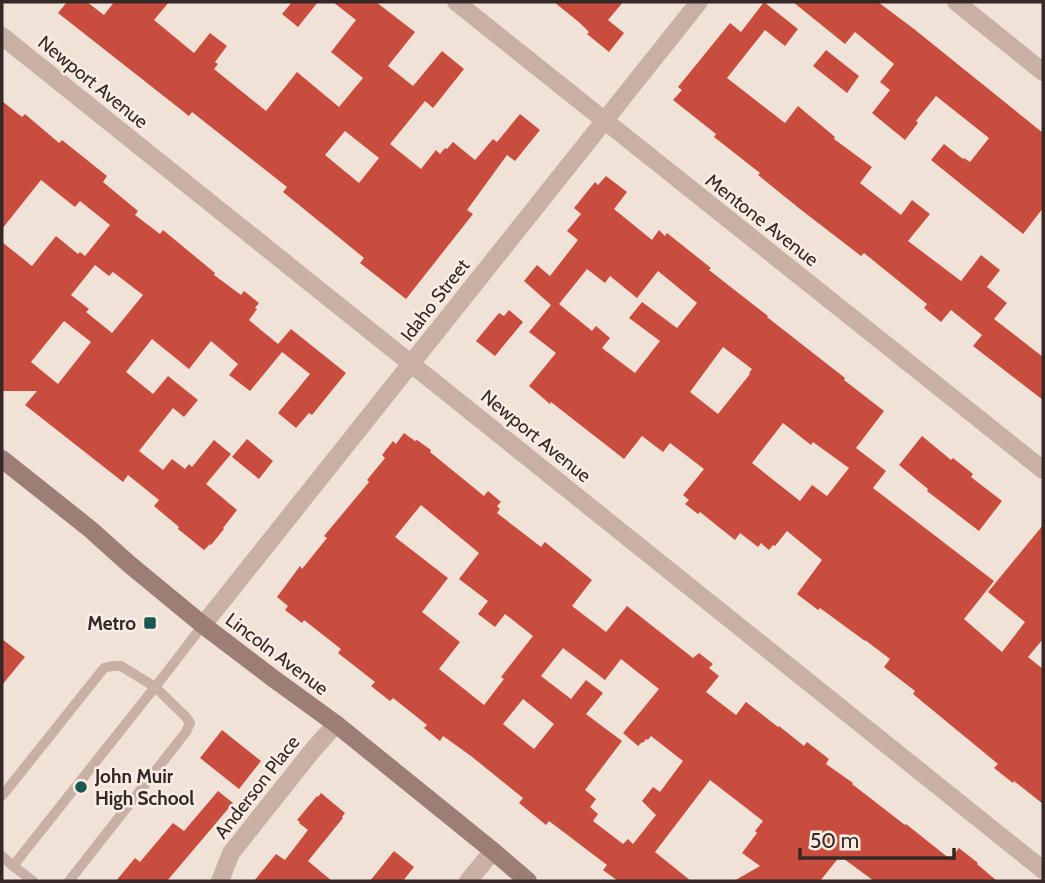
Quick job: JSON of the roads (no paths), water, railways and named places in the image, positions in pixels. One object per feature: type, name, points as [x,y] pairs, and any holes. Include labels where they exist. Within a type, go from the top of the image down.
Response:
[{"type":"main road","name":"Lincoln Avenue","points":[[2,459],[203,625],[336,724],[528,881]]},
{"type":"street","name":"Mentone Avenue","points":[[456,2],[1043,470]]},
{"type":"street","name":"Idaho Street","points":[[203,625],[699,2]]},
{"type":"street","points":[[956,2],[1043,72]]},
{"type":"street","name":"Newport Avenue","points":[[2,36],[1043,870]]},
{"type":"street","name":"Anderson Place","points":[[220,881],[231,853],[336,724]]},
{"type":"street","points":[[468,881],[493,851]]},
{"type":"lane","points":[[13,866],[203,625]]},
{"type":"lane","points":[[2,796],[104,668],[121,667],[155,687],[185,716],[190,723],[186,732],[69,881]]},
{"type":"lane","points":[[2,856],[33,881]]},
{"type":"place","name":"Metro","points":[[150,623]]},
{"type":"place","name":"John Muir High School","points":[[81,787]]}]
